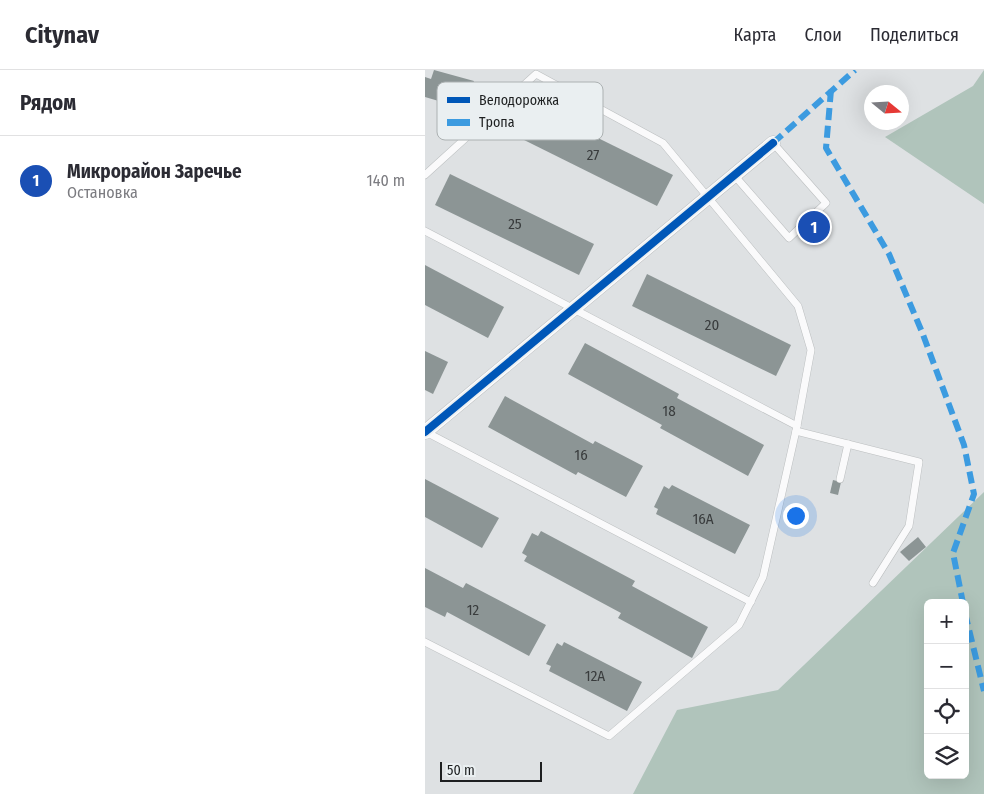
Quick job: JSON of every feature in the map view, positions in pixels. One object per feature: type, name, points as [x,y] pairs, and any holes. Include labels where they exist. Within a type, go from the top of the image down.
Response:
[{"type":"street","points":[[425,431],[773,143]]},
{"type":"lane","points":[[523,82],[533,72],[551,82]]},
{"type":"lane","points":[[425,642],[609,736],[739,626],[763,577],[797,428],[811,350],[798,306],[663,143],[603,110]]},
{"type":"lane","points":[[425,175],[462,140]]},
{"type":"lane","points":[[735,175],[789,238],[826,203],[773,143]]},
{"type":"lane","points":[[425,231],[797,428],[848,444],[919,462],[909,526],[873,583]]},
{"type":"lane","points":[[425,431],[751,602]]},
{"type":"lane","points":[[840,479],[848,444]]},
{"type":"green space","points":[[984,70],[984,204],[885,137],[897,130],[909,130],[909,123],[973,86]]},
{"type":"green space","points":[[984,492],[984,794],[633,794],[677,710],[778,690]]},
{"type":"building","points":[[434,70],[474,81],[437,82],[437,101],[425,97],[425,77],[431,79]]},
{"type":"building","points":[[524,140],[602,140],[673,175],[657,206]]},
{"type":"building","points":[[450,174],[594,244],[579,275],[435,205]]},
{"type":"building","points":[[425,265],[504,307],[488,338],[425,305]]},
{"type":"building","points":[[647,274],[791,345],[776,376],[632,306]]},
{"type":"building","points":[[585,343],[679,394],[677,398],[764,445],[748,476],[660,428],[662,425],[568,374]]},
{"type":"building","points":[[425,351],[448,362],[433,394],[425,390]]},
{"type":"building","points":[[505,396],[593,444],[595,441],[643,466],[626,497],[578,472],[576,475],[488,427]]},
{"type":"building","points":[[425,479],[499,518],[482,548],[425,517]]},
{"type":"building","points":[[833,480],[841,482],[838,495],[830,493]]},
{"type":"building","points":[[672,485],[750,525],[735,554],[656,514],[658,509],[654,507],[664,486],[669,489]]},
{"type":"building","points":[[541,531],[635,581],[632,586],[708,627],[692,658],[618,618],[621,613],[524,561],[527,556],[522,553],[532,533],[538,536]]},
{"type":"building","points":[[918,537],[926,547],[909,561],[900,552]]},
{"type":"building","points":[[425,568],[463,588],[466,583],[546,625],[529,656],[447,612],[445,617],[425,607]]},
{"type":"building","points":[[564,642],[642,682],[627,711],[549,671],[551,666],[546,664],[557,643],[562,646]]},
{"type":"marked path","points":[[773,143],[855,70]]},
{"type":"marked path","points":[[831,90],[826,148],[889,254],[922,332],[964,445],[974,494],[953,553],[962,599]]},
{"type":"marked path","points":[[969,629],[984,691]]},
{"type":"cycle path","points":[[425,432],[773,143]]},
{"type":"place","name":"Микрорайон Заречье","points":[[814,227]]}]
